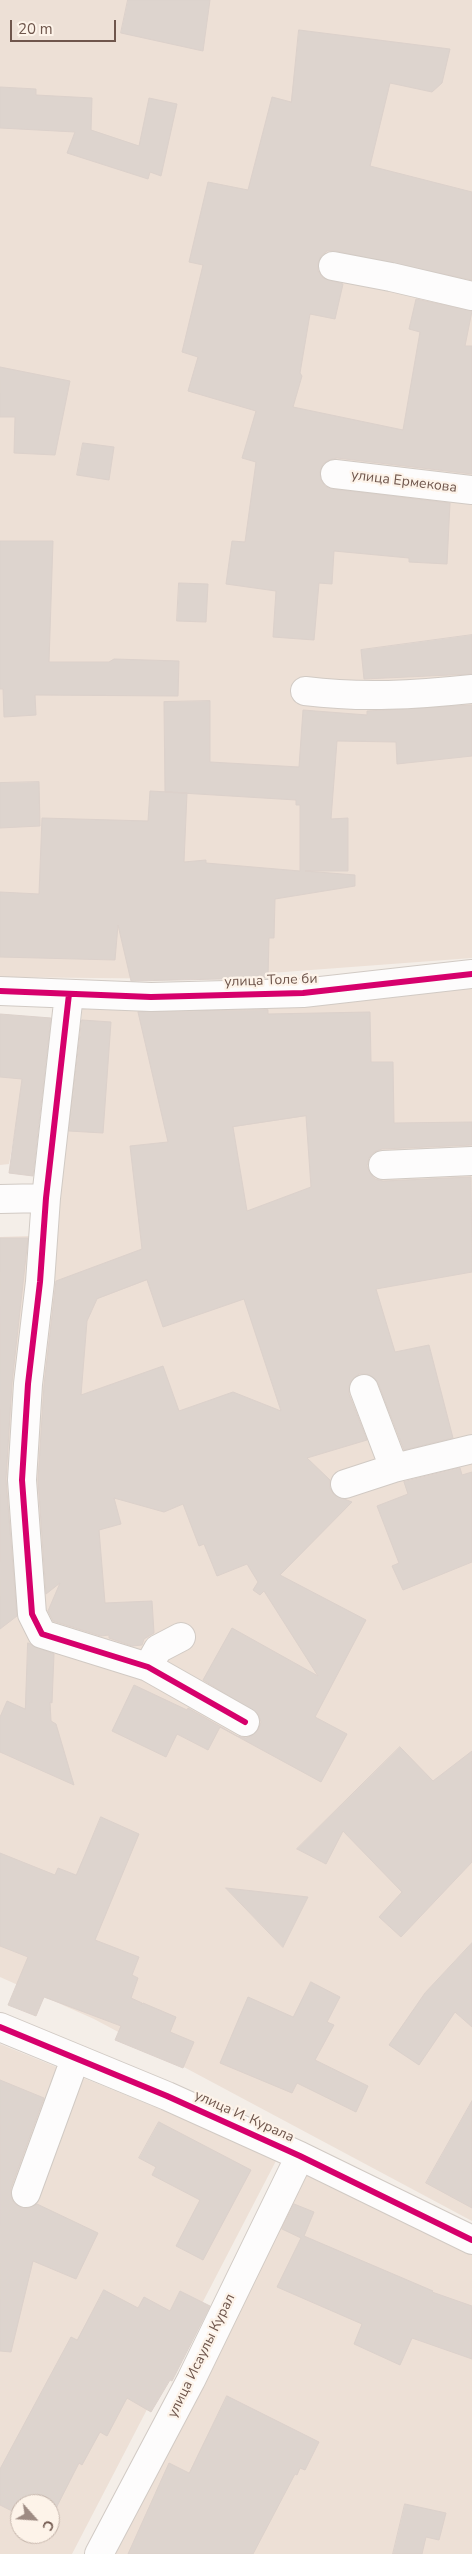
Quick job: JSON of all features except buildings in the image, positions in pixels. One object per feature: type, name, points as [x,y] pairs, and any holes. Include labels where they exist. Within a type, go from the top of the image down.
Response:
[{"type":"street","points":[[333,266],[472,296]]},
{"type":"street","name":"улица Ермекова","points":[[335,474],[472,490]]},
{"type":"street","points":[[305,691],[346,696],[405,696],[472,689]]},
{"type":"street","name":"улица Толе би","points":[[0,992],[150,997],[303,993],[472,974]]},
{"type":"street","points":[[69,994],[46,1198],[40,1282],[28,1384],[22,1480],[32,1614],[42,1634],[148,1667],[245,1722]]},
{"type":"street","points":[[383,1165],[472,1161]]},
{"type":"street","points":[[0,1200],[46,1198]]},
{"type":"street","points":[[364,1389],[394,1468]]},
{"type":"street","points":[[346,1484],[394,1468],[472,1448]]},
{"type":"street","points":[[148,1667],[158,1649],[182,1636]]},
{"type":"street","name":"улица И. Курала","points":[[0,2027],[75,2060],[167,2096],[300,2156],[472,2240]]},
{"type":"street","points":[[26,2193],[75,2060]]},
{"type":"street","name":"улица Исаулы Курал","points":[[99,2554],[191,2380],[300,2156]]},
{"type":"shaded area","points":[[0,0],[472,0],[472,958],[190,979],[0,977]]},
{"type":"shaded area","points":[[472,985],[472,2221],[94,2019],[0,1977],[0,1237],[55,1235],[83,1004]]},
{"type":"shaded area","points":[[0,1025],[34,1028],[9,1164],[0,1165]]},
{"type":"shaded area","points":[[0,2044],[278,2157],[72,2554],[0,2554]]},
{"type":"shaded area","points":[[297,2167],[472,2254],[472,2554],[96,2554]]},
{"type":"cycle path","points":[[0,991],[151,997],[303,993],[472,974]]},
{"type":"cycle path","points":[[69,994],[46,1198],[40,1282],[28,1384],[22,1480],[32,1614],[42,1634],[148,1667],[245,1722]]},
{"type":"cycle path","points":[[0,2027],[167,2096],[300,2156],[472,2240]]}]
